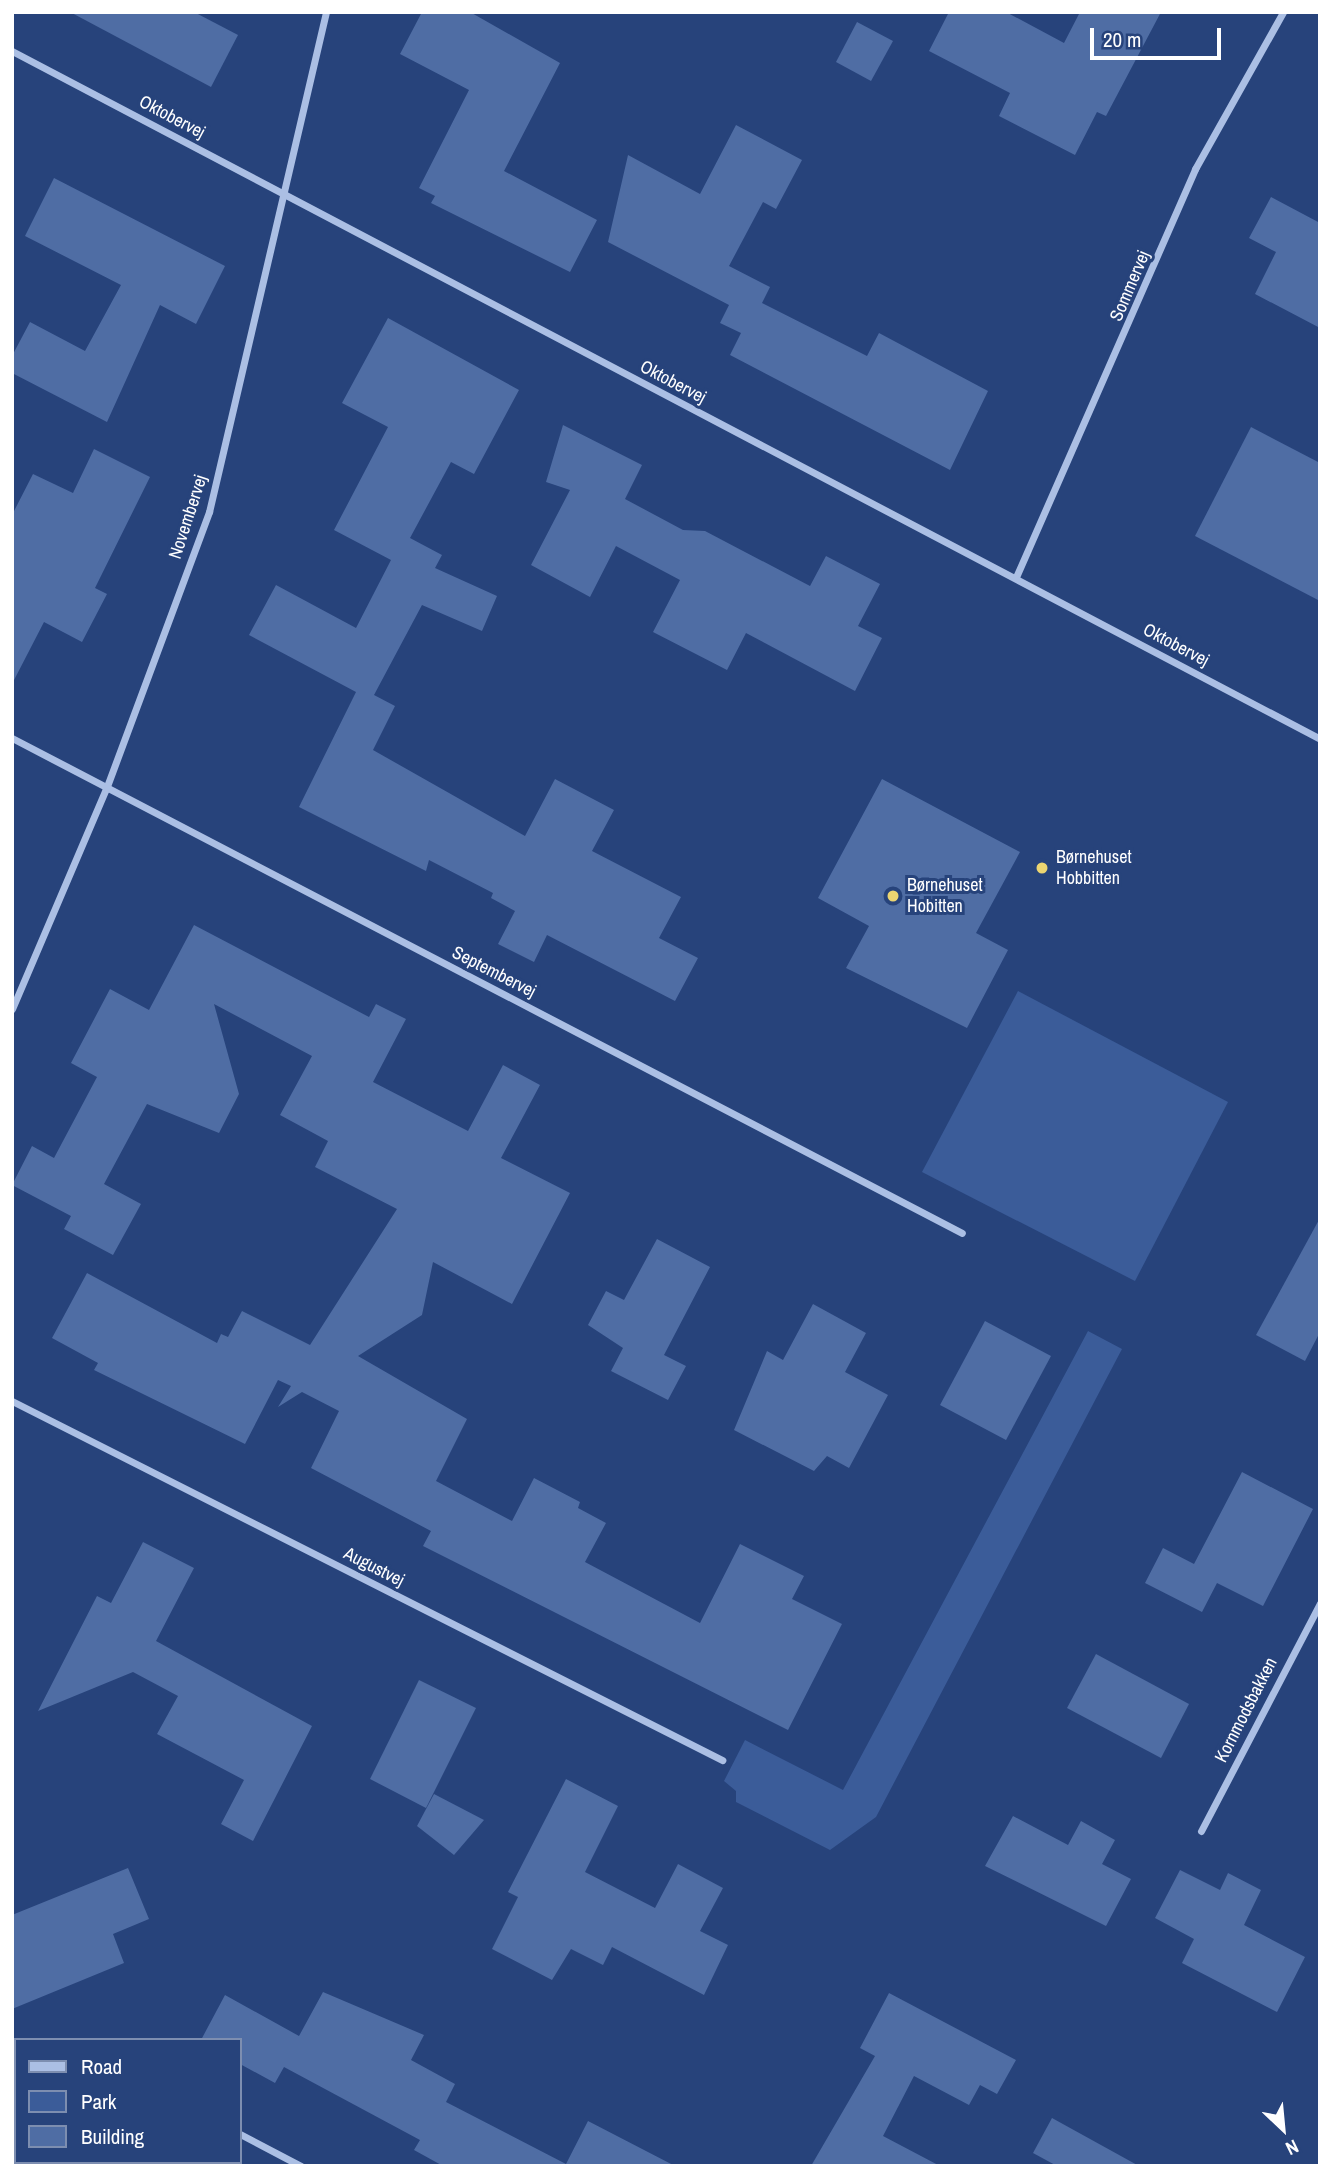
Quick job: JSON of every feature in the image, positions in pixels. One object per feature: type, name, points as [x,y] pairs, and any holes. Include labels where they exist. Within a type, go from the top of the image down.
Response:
[{"type":"street","name":"Novembervej","points":[[12,1009],[106,789],[209,512],[287,195],[326,12]]},
{"type":"street","name":"Sommervej","points":[[1016,577],[1195,169],[1283,12]]},
{"type":"street","name":"Oktobervej","points":[[12,51],[1320,739]]},
{"type":"street","name":"Septembervej","points":[[12,738],[962,1233]]},
{"type":"street","name":"Augustvej","points":[[12,1401],[722,1760]]},
{"type":"street","name":"Kornmodsbakken","points":[[1201,1832],[1320,1603]]},
{"type":"street","points":[[242,2135],[301,2166]]},
{"type":"green space","points":[[1018,991],[1228,1102],[1135,1281],[922,1172]]},
{"type":"green space","points":[[1088,1331],[1122,1349],[876,1817],[830,1850],[736,1802],[736,1791],[724,1781],[745,1740],[843,1790]]},
{"type":"building","points":[[70,12],[194,12],[238,35],[211,87]]},
{"type":"building","points":[[422,12],[470,12],[560,63],[504,171],[597,220],[570,272],[431,203],[435,196],[419,188],[469,90],[400,54]]},
{"type":"building","points":[[949,12],[1006,12],[1064,43],[1080,12],[1161,12],[1106,116],[1097,112],[1075,155],[999,116],[1010,93],[929,51]]},
{"type":"building","points":[[857,22],[893,41],[871,81],[836,62]]},
{"type":"building","points":[[736,125],[802,160],[776,209],[763,202],[729,266],[770,287],[762,303],[867,356],[879,333],[988,391],[950,470],[730,355],[741,333],[720,323],[729,305],[608,242],[628,155],[700,194]]},
{"type":"building","points":[[54,178],[225,266],[196,324],[160,305],[107,422],[12,373],[12,356],[30,322],[85,351],[121,285],[25,236]]},
{"type":"building","points":[[1271,197],[1320,223],[1320,328],[1255,294],[1276,252],[1249,238]]},
{"type":"building","points":[[388,318],[519,390],[474,474],[451,462],[410,538],[442,555],[435,568],[497,596],[482,631],[422,605],[374,695],[395,706],[373,750],[525,836],[555,779],[614,810],[592,851],[681,897],[659,938],[698,958],[675,1001],[547,935],[534,962],[498,944],[515,911],[491,898],[493,893],[429,860],[426,871],[299,807],[356,692],[249,635],[276,585],[356,628],[391,560],[334,530],[388,427],[342,403]]},
{"type":"building","points":[[563,425],[642,465],[625,499],[683,530],[705,531],[810,586],[826,556],[880,584],[858,626],[882,638],[855,691],[746,633],[727,670],[653,632],[680,580],[616,546],[590,597],[531,565],[570,490],[546,482]]},
{"type":"building","points":[[1251,427],[1320,463],[1320,601],[1195,536]]},
{"type":"building","points":[[94,449],[150,477],[95,588],[107,594],[82,642],[44,622],[12,684],[12,515],[33,474],[73,493]]},
{"type":"building","name":"Børnehuset Hobitten","points":[[882,779],[1020,852],[976,933],[1008,950],[967,1028],[846,968],[869,926],[818,898]]},
{"type":"building","points":[[194,925],[369,1017],[376,1004],[406,1019],[373,1082],[468,1131],[503,1065],[540,1085],[501,1158],[570,1193],[512,1304],[433,1262],[422,1315],[358,1356],[467,1419],[436,1481],[512,1521],[534,1478],[580,1502],[578,1508],[606,1523],[585,1562],[700,1623],[740,1544],[804,1576],[792,1599],[842,1624],[788,1730],[423,1546],[431,1531],[311,1468],[339,1411],[302,1392],[278,1407],[291,1386],[278,1380],[245,1444],[94,1370],[98,1363],[52,1338],[87,1273],[217,1343],[221,1334],[228,1337],[242,1311],[310,1345],[397,1209],[315,1167],[328,1141],[280,1115],[312,1056],[214,1004],[239,1094],[219,1133],[147,1104],[104,1184],[141,1204],[113,1255],[64,1229],[71,1216],[12,1185],[32,1146],[54,1158],[97,1077],[71,1063],[110,989],[149,1010]]},
{"type":"building","points":[[1320,1218],[1320,1332],[1305,1361],[1256,1335]]},
{"type":"building","points":[[657,1239],[710,1267],[664,1355],[686,1366],[668,1400],[611,1371],[623,1348],[588,1325],[606,1291],[624,1300]]},
{"type":"building","points":[[813,1304],[866,1333],[845,1372],[888,1395],[849,1468],[827,1456],[814,1471],[734,1430],[767,1351],[783,1360]]},
{"type":"building","points":[[985,1321],[1051,1356],[1006,1440],[940,1405]]},
{"type":"building","points":[[1242,1472],[1313,1509],[1263,1606],[1217,1583],[1202,1612],[1145,1583],[1163,1548],[1194,1564]]},
{"type":"building","points":[[143,1542],[194,1568],[156,1641],[312,1726],[253,1841],[221,1824],[244,1780],[157,1734],[178,1696],[133,1672],[38,1711],[97,1596],[111,1603]]},
{"type":"building","points":[[1096,1654],[1189,1704],[1161,1758],[1067,1708]]},
{"type":"building","points":[[419,1680],[476,1708],[426,1808],[370,1779]]},
{"type":"building","points":[[566,1779],[618,1806],[585,1872],[655,1908],[678,1864],[723,1888],[700,1931],[728,1945],[704,1995],[612,1947],[603,1965],[571,1949],[552,1980],[492,1949],[518,1897],[508,1892]]},
{"type":"building","points":[[434,1794],[484,1820],[454,1855],[417,1826]]},
{"type":"building","points":[[1013,1816],[1068,1845],[1081,1821],[1115,1840],[1102,1864],[1131,1879],[1106,1926],[985,1866]]},
{"type":"building","points":[[128,1868],[149,1919],[113,1934],[124,1963],[12,2009],[12,1915]]},
{"type":"building","points":[[1180,1870],[1220,1890],[1228,1873],[1261,1890],[1244,1925],[1305,1957],[1277,2012],[1182,1963],[1194,1939],[1155,1918]]},
{"type":"building","points":[[323,1992],[424,2035],[411,2060],[455,2084],[446,2102],[566,2164],[588,2121],[675,2166],[443,2166],[414,2150],[420,2140],[284,2067],[275,2083],[242,2065],[242,2038],[202,2038],[225,1995],[299,2036]]},
{"type":"building","points":[[889,1993],[1016,2060],[997,2094],[980,2085],[969,2105],[914,2076],[883,2136],[940,2166],[811,2166],[875,2056],[860,2048]]},
{"type":"building","points":[[1052,2118],[1139,2166],[1057,2166],[1033,2153]]},
{"type":"place","name":"Børnehuset Hobbitten","points":[[1042,868]]},
{"type":"place","name":"Børnehuset Hobitten","points":[[893,896]]}]
